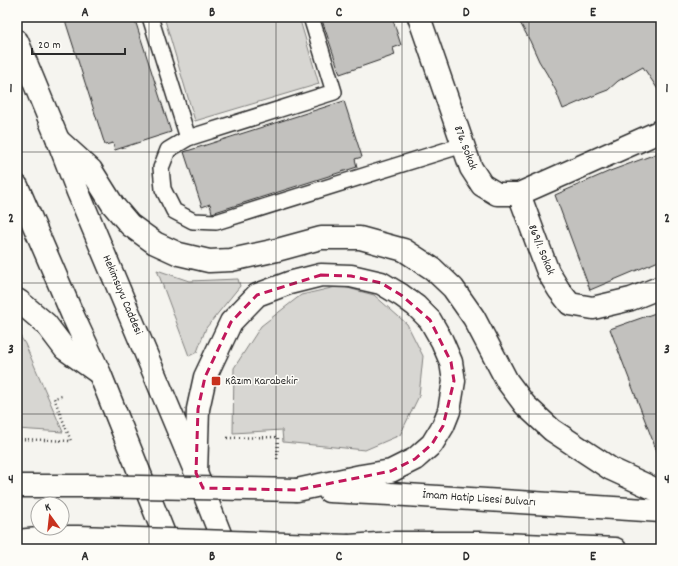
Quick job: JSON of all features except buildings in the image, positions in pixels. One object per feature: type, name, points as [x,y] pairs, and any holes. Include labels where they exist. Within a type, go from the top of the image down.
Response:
[{"type":"main road","name":"876. Sokak","points":[[419,17],[471,168],[482,185],[497,194],[519,194],[661,131]]},
{"type":"main road","name":"Hekimsuyu Caddesi","points":[[17,41],[78,192],[196,472],[226,549]]},
{"type":"main road","points":[[58,140],[91,170],[114,205],[130,225],[154,243],[179,254],[209,261],[231,260],[277,250],[321,238],[360,238],[404,250],[433,269],[453,288],[474,318],[507,381],[525,405],[552,430],[611,469],[661,492]]},
{"type":"main road","points":[[17,186],[73,316],[100,374],[170,549]]},
{"type":"main road","name":"869/1. Sokak","points":[[519,194],[548,272],[570,304],[593,308],[631,299],[661,287]]},
{"type":"main road","points":[[17,486],[297,490],[391,471],[415,458],[432,444],[443,426],[449,411],[454,381],[451,362],[442,341],[430,320],[406,298],[382,283],[351,276],[321,275],[290,283],[257,295],[230,322],[205,377],[198,409],[196,472]]},
{"type":"main road","points":[[17,300],[46,324],[65,349],[100,374]]},
{"type":"main road","name":"İmam Hatip Lisesi Bulvarı","points":[[297,490],[661,510]]},
{"type":"main road","points":[[17,541],[78,537],[353,547],[392,543],[480,543],[615,549]]},
{"type":"main road","points":[[31,549],[60,538]]},
{"type":"lane","points":[[150,17],[188,138]]},
{"type":"lane","points":[[311,17],[334,92],[188,138],[168,150],[161,168],[163,189],[174,211],[193,221],[216,222],[463,145]]},
{"type":"path","points":[[20,439],[71,440],[54,398],[62,396]]},
{"type":"path","points":[[227,438],[278,437]]},
{"type":"highlighted area","points":[[321,275],[351,276],[381,283],[401,295],[430,320],[451,362],[454,381],[443,426],[432,444],[415,459],[391,471],[297,490],[203,488],[196,473],[198,409],[205,377],[231,322],[257,295]]},
{"type":"shaded area","points":[[164,17],[299,17],[319,84],[195,121]]},
{"type":"shaded area","points":[[157,270],[189,281],[238,279],[240,286],[206,328],[197,352],[189,356]]},
{"type":"shaded area","points":[[340,286],[374,295],[407,324],[423,356],[419,396],[400,435],[365,450],[283,442],[282,430],[233,433],[234,368],[261,326],[301,295]]},
{"type":"shaded area","points":[[17,331],[25,344],[63,432],[17,429]]},
{"type":"place","name":"Kâzım Karabekir","points":[[216,381]]}]
